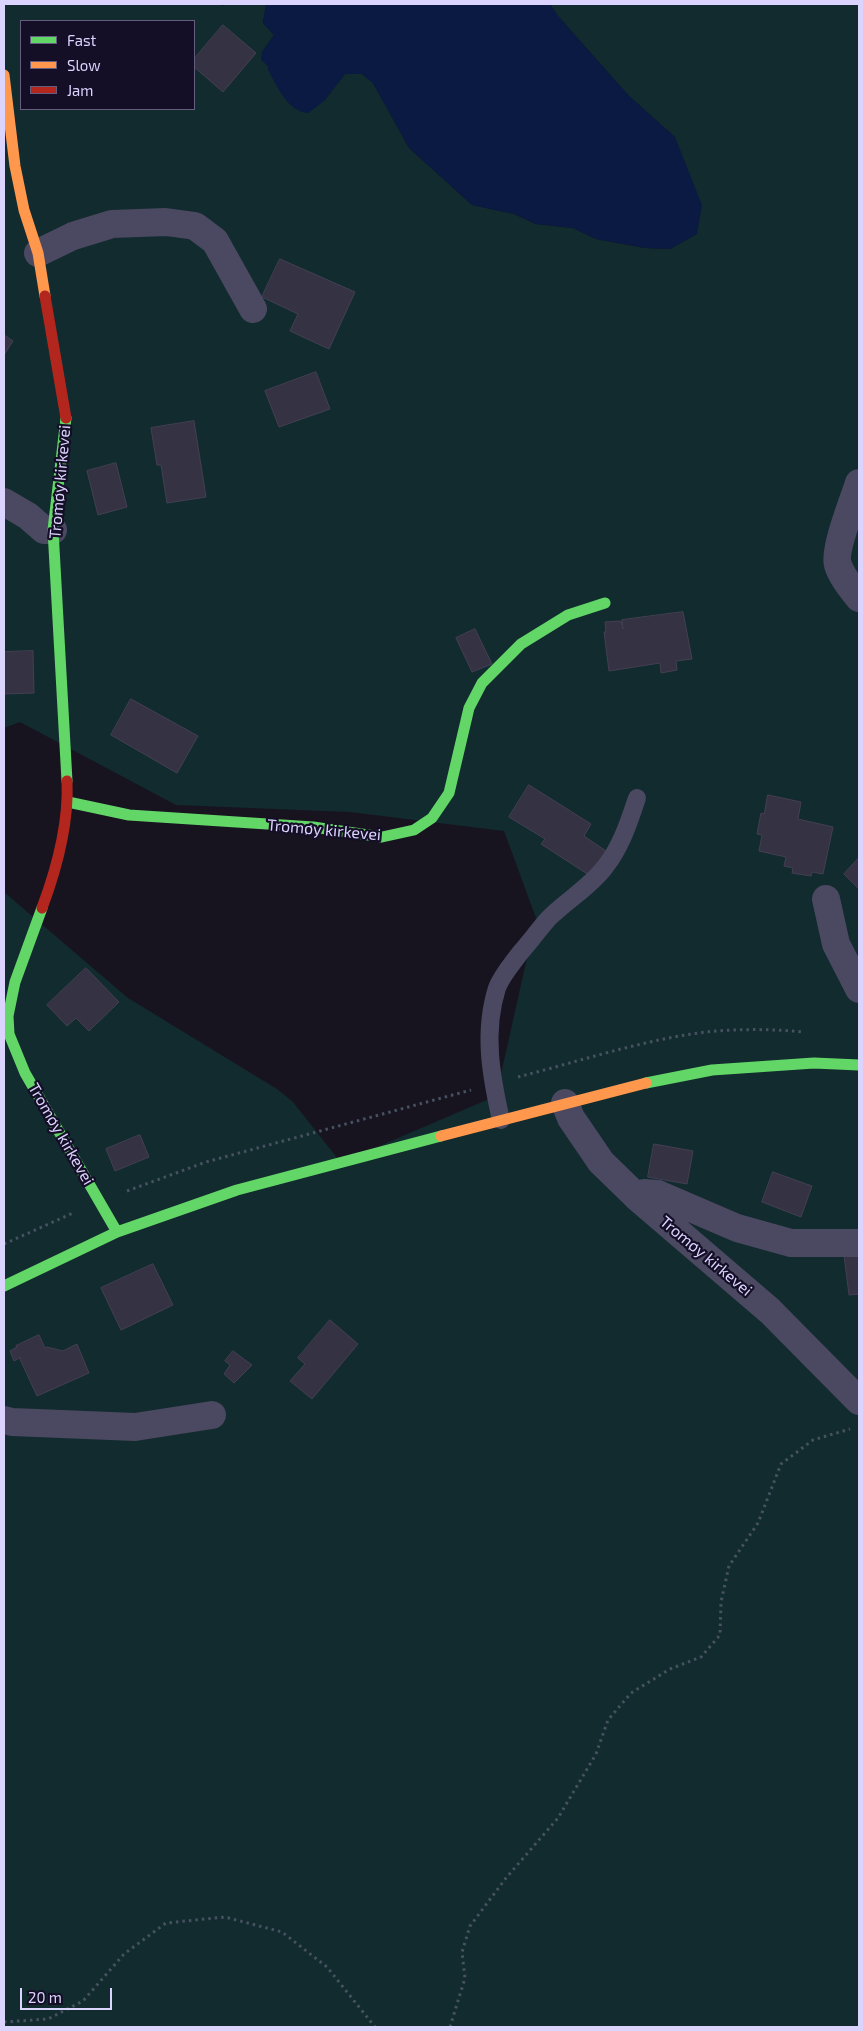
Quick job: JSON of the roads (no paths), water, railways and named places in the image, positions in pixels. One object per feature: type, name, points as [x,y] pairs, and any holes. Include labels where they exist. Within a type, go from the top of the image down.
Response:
[{"type":"street","name":"Tromøy kirkevei","points":[[4,75],[13,158],[30,233],[38,253],[67,422],[53,530],[68,802],[54,873],[15,982],[8,1016],[9,1034],[24,1073],[117,1232]]},
{"type":"street","points":[[38,253],[73,236],[112,224],[166,222],[195,226],[215,241],[253,309]]},
{"type":"street","points":[[859,483],[840,542],[837,564],[849,586],[859,598]]},
{"type":"street","points":[[4,502],[28,516],[44,530],[53,530]]},
{"type":"street","name":"Tromøy kirkevei","points":[[68,802],[130,815],[313,827],[382,837],[414,830],[432,818],[449,793],[469,708],[482,683],[520,644],[568,615],[605,603]]},
{"type":"street","points":[[826,898],[836,944],[859,989]]},
{"type":"street","points":[[4,1286],[117,1232],[237,1190],[565,1103],[647,1083],[712,1070],[814,1063],[859,1065]]},
{"type":"street","name":"Tromøy kirkevei","points":[[565,1103],[571,1118],[601,1162],[637,1197],[770,1311],[856,1413]]},
{"type":"street","points":[[637,1197],[644,1194],[658,1194],[737,1228],[791,1242],[859,1243]]},
{"type":"street","points":[[4,1420],[12,1422],[135,1427],[212,1415]]},
{"type":"lane","points":[[501,1120],[493,1084],[488,1039],[492,1006],[498,986],[508,968],[549,918],[593,881],[605,867],[617,850],[637,798]]},
{"type":"water","points":[[266,4],[550,4],[558,16],[629,96],[675,137],[702,205],[697,234],[670,249],[645,248],[596,239],[573,228],[536,224],[514,214],[472,205],[409,148],[373,83],[362,74],[345,74],[324,101],[308,113],[301,112],[289,103],[275,83],[268,70],[268,66],[261,60],[262,52],[274,35],[263,23]]}]
